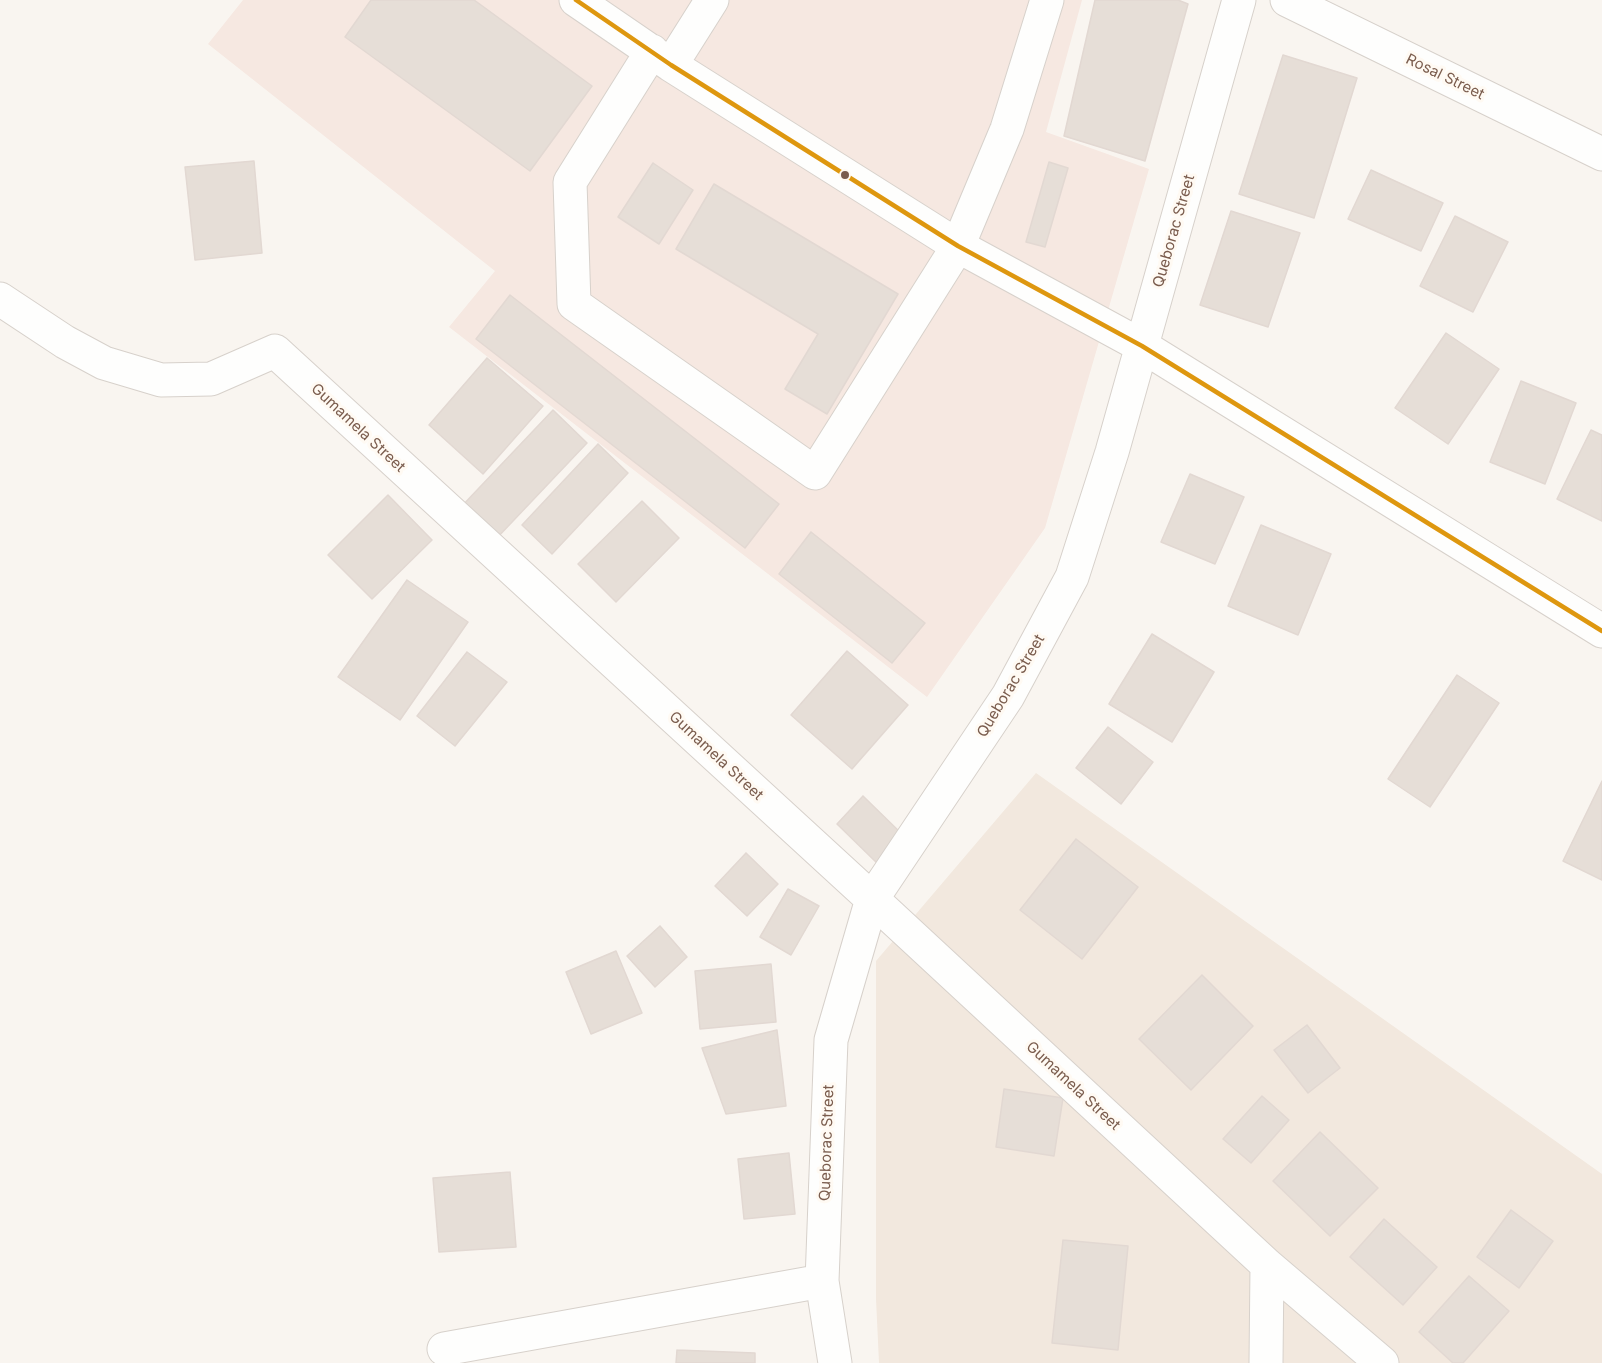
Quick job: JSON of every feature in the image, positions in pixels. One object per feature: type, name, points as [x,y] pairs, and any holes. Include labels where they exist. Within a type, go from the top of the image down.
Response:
[{"type":"street","points":[[576,0],[662,58],[958,246],[1142,346],[1602,631]]},
{"type":"street","points":[[712,0],[662,58],[570,182],[574,304],[815,473],[958,246],[1007,129],[1047,0]]},
{"type":"street","name":"Queborac Street","points":[[835,1363],[822,1281],[831,1040],[873,899],[1008,696],[1072,577],[1112,452],[1239,0]]},
{"type":"street","name":"Rosal Street","points":[[1287,0],[1602,154]]},
{"type":"street","name":"Gumamela Street","points":[[0,299],[65,342],[104,363],[161,380],[211,379],[275,351],[873,899],[1267,1265],[1382,1363]]},
{"type":"street","points":[[1266,1363],[1267,1265]]},
{"type":"street","points":[[444,1349],[822,1281]]},
{"type":"shaded area","points":[[243,0],[1082,0],[1046,132],[1149,169],[1045,528],[927,697],[449,327],[495,271],[208,44]]},
{"type":"shaded area","points":[[1036,773],[1602,1174],[1602,1363],[879,1363],[876,1299],[876,961]]},
{"type":"building","points":[[371,0],[474,0],[592,86],[530,171],[345,37]]},
{"type":"building","points":[[1095,0],[1178,0],[1188,4],[1145,161],[1064,136]]},
{"type":"building","points":[[1283,55],[1357,78],[1314,218],[1239,194]]},
{"type":"building","points":[[254,161],[262,253],[195,260],[185,167]]},
{"type":"building","points":[[1049,162],[1068,168],[1045,247],[1026,242]]},
{"type":"building","points":[[653,163],[693,190],[659,244],[618,217]]},
{"type":"building","points":[[1371,170],[1443,203],[1421,251],[1348,219]]},
{"type":"building","points":[[714,184],[898,294],[827,414],[785,389],[818,334],[676,249]]},
{"type":"building","points":[[1231,211],[1300,233],[1268,327],[1200,305]]},
{"type":"building","points":[[1455,216],[1508,242],[1473,312],[1420,286]]},
{"type":"building","points":[[510,295],[779,504],[745,548],[476,339]]},
{"type":"building","points":[[1446,333],[1499,369],[1448,444],[1395,408]]},
{"type":"building","points":[[487,358],[543,406],[483,474],[429,425]]},
{"type":"building","points":[[1521,381],[1576,403],[1545,484],[1490,462]]},
{"type":"building","points":[[553,410],[587,443],[495,540],[460,508]]},
{"type":"building","points":[[1591,430],[1602,435],[1602,521],[1557,499]]},
{"type":"building","points":[[598,444],[628,473],[552,554],[522,525]]},
{"type":"building","points":[[1190,474],[1244,497],[1215,564],[1161,542]]},
{"type":"building","points":[[388,495],[432,540],[372,599],[328,555]]},
{"type":"building","points":[[642,501],[679,538],[616,602],[578,564]]},
{"type":"building","points":[[1261,525],[1331,554],[1298,635],[1228,606]]},
{"type":"building","points":[[811,532],[925,623],[892,663],[779,574]]},
{"type":"building","points":[[407,580],[468,622],[400,720],[338,677]]},
{"type":"building","points":[[1152,634],[1214,672],[1172,742],[1109,704]]},
{"type":"building","points":[[847,651],[908,705],[852,769],[791,715]]},
{"type":"building","points":[[467,652],[507,682],[455,746],[417,716]]},
{"type":"building","points":[[1457,675],[1499,703],[1430,807],[1388,779]]},
{"type":"building","points":[[1108,727],[1153,762],[1121,804],[1076,768]]},
{"type":"building","points":[[1602,781],[1602,880],[1563,861]]},
{"type":"building","points":[[863,796],[905,837],[879,865],[837,824]]},
{"type":"building","points":[[1076,839],[1138,887],[1082,959],[1020,910]]},
{"type":"building","points":[[746,853],[778,884],[747,916],[715,886]]},
{"type":"building","points":[[788,889],[819,906],[791,955],[760,937]]},
{"type":"building","points":[[660,926],[687,957],[655,987],[627,956]]},
{"type":"building","points":[[616,951],[642,1013],[591,1034],[566,972]]},
{"type":"building","points":[[771,964],[776,1022],[700,1029],[695,971]]},
{"type":"building","points":[[1202,975],[1253,1026],[1191,1090],[1139,1039]]},
{"type":"building","points":[[1307,1025],[1340,1068],[1308,1093],[1274,1050]]},
{"type":"building","points":[[777,1030],[786,1106],[726,1114],[702,1048]]},
{"type":"building","points":[[1004,1089],[1063,1098],[1054,1156],[996,1147]]},
{"type":"building","points":[[1262,1096],[1289,1120],[1251,1163],[1223,1139]]},
{"type":"building","points":[[1320,1132],[1378,1188],[1330,1236],[1273,1181]]},
{"type":"building","points":[[789,1153],[795,1214],[744,1219],[738,1159]]},
{"type":"building","points":[[510,1172],[516,1247],[439,1252],[433,1178]]},
{"type":"building","points":[[1511,1210],[1553,1241],[1519,1288],[1477,1257]]},
{"type":"building","points":[[1384,1219],[1437,1267],[1403,1305],[1350,1257]]},
{"type":"building","points":[[1063,1240],[1128,1246],[1118,1350],[1052,1343]]},
{"type":"building","points":[[1469,1276],[1509,1311],[1463,1363],[1453,1363],[1419,1332]]},
{"type":"building","points":[[677,1350],[755,1353],[755,1363],[676,1363]]},
{"type":"transit line","points":[[576,0],[671,65],[958,246],[1142,346],[1602,631]]}]
